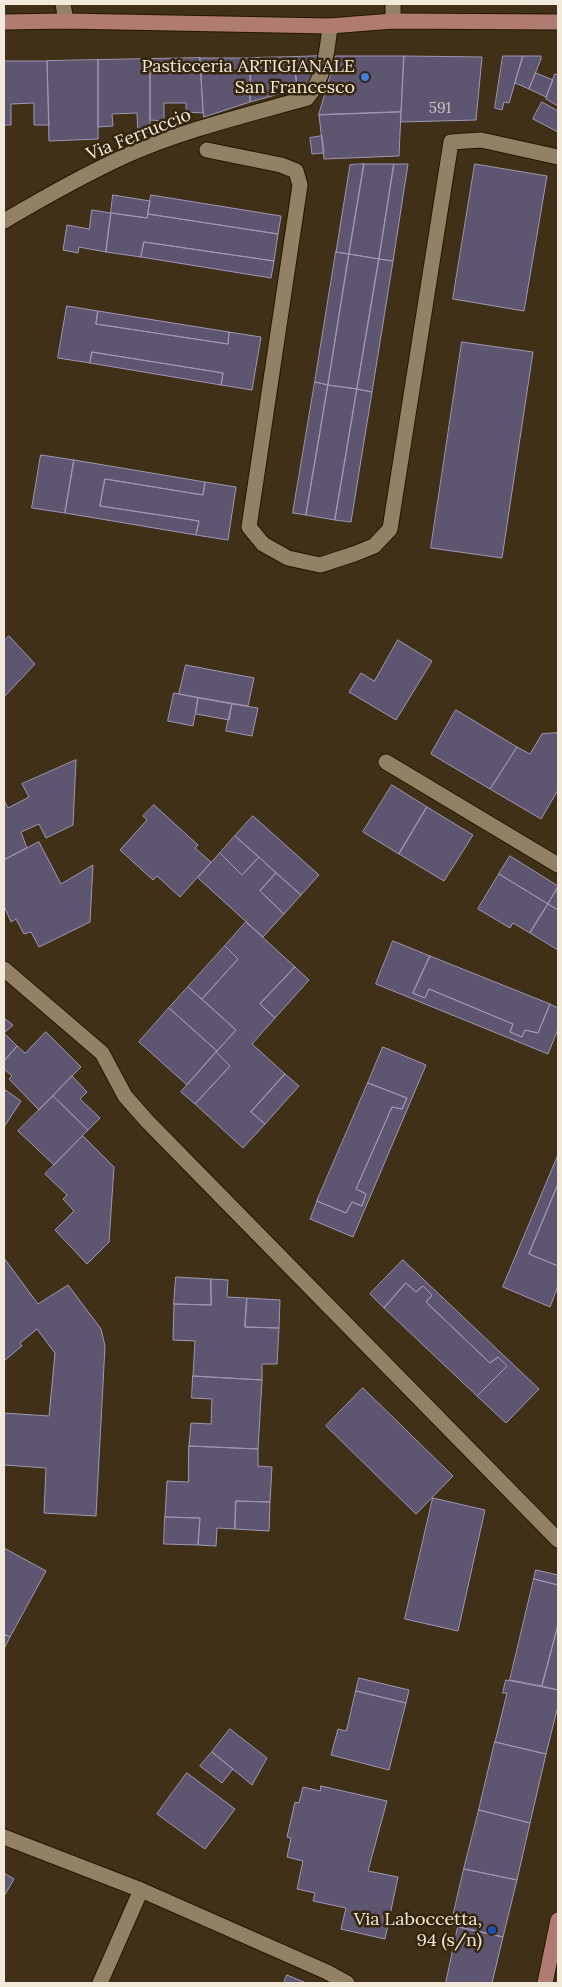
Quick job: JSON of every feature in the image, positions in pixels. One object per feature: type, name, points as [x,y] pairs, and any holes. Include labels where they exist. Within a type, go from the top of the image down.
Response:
[{"type":"street","points":[[63,4],[66,21]]},
{"type":"street","points":[[393,4],[394,21]]},
{"type":"street","points":[[4,22],[66,21],[330,26],[394,21],[558,22]]},
{"type":"street","name":"Via Ferruccio","points":[[4,221],[28,206],[126,156],[198,130],[307,98],[316,88],[326,60],[330,26]]},
{"type":"street","points":[[207,150],[281,165],[296,171],[300,185],[249,527],[263,544],[288,558],[320,564],[374,546],[390,529],[451,142],[481,140],[558,157]]},
{"type":"street","points":[[386,762],[558,865]]},
{"type":"street","points":[[4,969],[102,1052],[125,1096],[147,1121],[558,1540]]},
{"type":"street","points":[[4,1837],[141,1890],[327,1972],[347,1983]]},
{"type":"street","points":[[100,1983],[141,1890]]},
{"type":"street","points":[[546,1983],[558,1920]]},
{"type":"building","points":[[320,56],[312,80],[297,89],[294,57]]},
{"type":"building","points":[[336,56],[404,56],[401,112],[319,115]]},
{"type":"building","points":[[404,56],[482,57],[476,120],[401,122]]},
{"type":"building","points":[[503,56],[523,56],[509,103],[504,102],[502,110],[495,108]]},
{"type":"building","points":[[523,56],[541,56],[529,89],[515,83]]},
{"type":"building","points":[[294,57],[297,89],[250,102],[251,58]]},
{"type":"building","points":[[200,58],[251,58],[250,71],[201,71]]},
{"type":"building","points":[[200,58],[203,113],[186,112],[186,103],[164,103],[164,121],[150,120],[150,59]]},
{"type":"building","points":[[150,59],[150,131],[138,136],[137,113],[112,114],[113,126],[98,127],[98,60]]},
{"type":"building","points":[[98,60],[98,139],[49,141],[47,61]]},
{"type":"building","points":[[4,61],[47,61],[49,125],[34,125],[34,103],[11,104],[11,125],[4,125]]},
{"type":"building","points":[[201,71],[250,71],[250,102],[204,117]]},
{"type":"building","points":[[536,73],[553,80],[546,97],[529,89]]},
{"type":"building","points":[[555,74],[558,75],[558,106],[546,99]]},
{"type":"building","points":[[542,102],[558,111],[558,132],[533,119]]},
{"type":"building","points":[[401,112],[399,156],[324,159],[319,115]]},
{"type":"building","points":[[322,136],[324,153],[312,154],[310,138]]},
{"type":"building","points":[[364,164],[394,164],[379,259],[349,254]]},
{"type":"building","points":[[364,164],[349,254],[336,252],[350,165]]},
{"type":"building","points":[[394,164],[408,164],[393,261],[379,259]]},
{"type":"building","points":[[475,164],[547,176],[524,311],[453,299]]},
{"type":"building","points":[[113,195],[150,201],[147,218],[111,213]]},
{"type":"building","points":[[151,195],[281,216],[278,234],[148,214]]},
{"type":"building","points":[[92,210],[111,213],[106,252],[79,247],[78,253],[63,250],[67,225],[89,229]]},
{"type":"building","points":[[111,213],[147,218],[148,214],[278,234],[274,261],[144,242],[141,257],[106,252]]},
{"type":"building","points":[[144,242],[274,261],[271,278],[141,257]]},
{"type":"building","points":[[336,252],[349,254],[328,385],[315,382]]},
{"type":"building","points":[[349,254],[379,259],[357,389],[328,385]]},
{"type":"building","points":[[379,259],[393,261],[372,392],[357,389]]},
{"type":"building","points":[[67,306],[98,311],[96,324],[228,344],[229,332],[261,337],[252,390],[221,385],[223,373],[92,352],[90,363],[58,358]]},
{"type":"building","points":[[98,311],[229,332],[228,344],[96,324]]},
{"type":"building","points":[[462,342],[533,352],[502,558],[431,548]]},
{"type":"building","points":[[92,352],[223,373],[221,385],[90,363]]},
{"type":"building","points":[[315,382],[328,385],[306,515],[293,513]]},
{"type":"building","points":[[328,385],[357,389],[335,520],[306,515]]},
{"type":"building","points":[[357,389],[372,392],[351,522],[335,520]]},
{"type":"building","points":[[41,455],[74,460],[65,513],[32,508]]},
{"type":"building","points":[[74,460],[205,482],[203,495],[105,479],[100,506],[199,521],[196,535],[65,513]]},
{"type":"building","points":[[105,479],[203,495],[205,482],[236,487],[228,540],[196,535],[199,521],[100,506]]},
{"type":"building","points":[[9,636],[35,664],[4,697],[4,641]]},
{"type":"building","points":[[398,640],[432,661],[396,720],[349,692],[361,673],[374,681]]},
{"type":"building","points":[[186,665],[254,678],[248,706],[179,694]]},
{"type":"building","points":[[174,693],[198,698],[193,726],[168,721]]},
{"type":"building","points":[[198,698],[232,704],[229,720],[196,714]]},
{"type":"building","points":[[232,704],[258,708],[252,736],[226,731]]},
{"type":"building","points":[[456,710],[517,747],[490,789],[431,754]]},
{"type":"building","points":[[558,733],[558,790],[541,819],[490,789],[517,747],[530,754],[542,734]]},
{"type":"building","points":[[76,760],[73,825],[46,838],[39,824],[21,832],[27,848],[4,860],[4,800],[8,808],[29,797],[22,784]]},
{"type":"building","points":[[392,785],[427,807],[399,854],[363,832]]},
{"type":"building","points":[[154,805],[198,845],[195,848],[211,862],[180,897],[157,876],[153,880],[120,850],[147,820],[143,816]]},
{"type":"building","points":[[427,807],[473,835],[444,881],[399,854]]},
{"type":"building","points":[[253,816],[319,875],[301,895],[235,836]]},
{"type":"building","points":[[235,836],[259,857],[242,875],[220,853]]},
{"type":"building","points":[[39,842],[61,884],[93,865],[90,922],[39,947],[31,932],[24,934],[16,919],[11,922],[4,906],[4,860]]},
{"type":"building","points":[[220,853],[242,875],[259,857],[276,873],[260,891],[284,914],[263,937],[198,878]]},
{"type":"building","points":[[510,856],[558,886],[548,904],[499,874]]},
{"type":"building","points":[[276,873],[301,895],[284,914],[260,891]]},
{"type":"building","points":[[499,874],[548,904],[530,933],[513,923],[510,928],[478,909]]},
{"type":"building","points":[[558,888],[558,910],[548,904]]},
{"type":"building","points":[[548,904],[558,910],[558,950],[530,933]]},
{"type":"building","points":[[246,922],[295,967],[260,1004],[275,1018],[252,1044],[285,1074],[251,1112],[265,1124],[243,1148],[195,1104],[230,1066],[216,1052],[236,1030],[202,999],[238,959],[225,946]]},
{"type":"building","points":[[393,941],[430,956],[413,993],[425,998],[429,989],[513,1024],[510,1032],[522,1037],[525,1030],[538,1033],[550,1004],[558,1008],[558,1029],[548,1054],[376,984]]},
{"type":"building","points":[[225,946],[238,959],[202,999],[188,987]]},
{"type":"building","points":[[430,956],[550,1004],[538,1033],[525,1030],[522,1037],[510,1032],[513,1024],[429,989],[425,998],[413,993]]},
{"type":"building","points":[[295,967],[309,980],[275,1018],[260,1004]]},
{"type":"building","points":[[188,987],[236,1030],[217,1051],[169,1008]]},
{"type":"building","points":[[169,1008],[217,1051],[187,1085],[139,1042]]},
{"type":"building","points":[[4,1018],[13,1025],[4,1033]]},
{"type":"building","points":[[46,1032],[81,1067],[39,1110],[9,1079],[12,1076],[4,1069],[4,1061],[17,1046],[25,1053]]},
{"type":"building","points":[[4,1033],[17,1046],[4,1061]]},
{"type":"building","points":[[383,1047],[426,1065],[353,1237],[310,1219],[317,1201],[346,1213],[352,1202],[362,1206],[366,1194],[356,1189],[392,1107],[402,1109],[407,1098],[368,1083]]},
{"type":"building","points":[[216,1052],[230,1066],[195,1104],[181,1092]]},
{"type":"building","points":[[285,1074],[299,1086],[265,1124],[251,1112]]},
{"type":"building","points":[[72,1076],[87,1092],[80,1099],[100,1118],[88,1130],[53,1096]]},
{"type":"building","points":[[368,1083],[407,1098],[402,1109],[392,1107],[356,1189],[366,1194],[362,1206],[352,1202],[346,1213],[317,1201]]},
{"type":"building","points":[[4,1089],[21,1101],[4,1127]]},
{"type":"building","points":[[53,1096],[88,1130],[54,1165],[18,1131]]},
{"type":"building","points":[[83,1136],[114,1167],[109,1242],[87,1264],[55,1230],[74,1211],[63,1199],[67,1195],[45,1174]]},
{"type":"building","points":[[558,1155],[558,1184],[529,1254],[558,1266],[558,1286],[550,1307],[503,1287]]},
{"type":"building","points":[[558,1184],[558,1266],[529,1254]]},
{"type":"building","points":[[4,1258],[38,1304],[68,1285],[101,1329],[105,1346],[96,1516],[44,1513],[46,1468],[4,1465],[4,1413],[49,1416],[55,1353],[37,1329],[20,1343],[22,1346],[4,1361]]},
{"type":"building","points":[[403,1260],[539,1389],[506,1423],[477,1396],[507,1366],[498,1357],[490,1363],[426,1302],[432,1295],[423,1286],[416,1292],[406,1283],[384,1308],[370,1294]]},
{"type":"building","points":[[176,1277],[211,1279],[211,1305],[174,1304]]},
{"type":"building","points":[[211,1279],[228,1280],[227,1297],[247,1298],[245,1327],[279,1328],[277,1364],[262,1364],[262,1380],[193,1376],[195,1341],[173,1340],[174,1304],[211,1305]]},
{"type":"building","points":[[406,1283],[416,1292],[423,1286],[432,1295],[426,1302],[490,1363],[498,1357],[507,1366],[477,1396],[384,1308]]},
{"type":"building","points":[[247,1298],[280,1300],[279,1328],[245,1327]]},
{"type":"building","points":[[193,1376],[262,1380],[258,1449],[189,1446],[191,1423],[211,1424],[212,1399],[192,1398]]},
{"type":"building","points":[[363,1388],[453,1476],[416,1514],[326,1426]]},
{"type":"building","points":[[189,1446],[258,1449],[258,1466],[272,1467],[270,1502],[236,1501],[235,1529],[217,1528],[216,1546],[198,1545],[200,1518],[165,1517],[167,1481],[188,1482]]},
{"type":"building","points":[[433,1498],[485,1510],[458,1631],[405,1619]]},
{"type":"building","points":[[236,1501],[270,1502],[269,1531],[235,1529]]},
{"type":"building","points":[[165,1517],[200,1518],[198,1545],[164,1544]]},
{"type":"building","points":[[4,1548],[46,1571],[10,1637],[4,1634]]},
{"type":"building","points":[[536,1570],[558,1575],[558,1585],[534,1579]]},
{"type":"building","points":[[534,1579],[558,1585],[558,1625],[542,1686],[510,1680]]},
{"type":"building","points":[[558,1625],[558,1690],[542,1686]]},
{"type":"building","points":[[4,1634],[10,1637],[4,1649]]},
{"type":"building","points":[[359,1678],[409,1690],[406,1703],[356,1691]]},
{"type":"building","points":[[506,1680],[558,1690],[558,1706],[546,1754],[495,1742],[507,1693],[503,1693]]},
{"type":"building","points":[[356,1691],[406,1703],[389,1770],[331,1755],[338,1729],[346,1731]]},
{"type":"building","points":[[230,1729],[267,1758],[252,1785],[212,1752]]},
{"type":"building","points":[[495,1742],[546,1754],[530,1823],[479,1810]]},
{"type":"building","points":[[212,1752],[233,1769],[222,1783],[200,1766]]},
{"type":"building","points":[[187,1773],[235,1809],[205,1849],[157,1814]]},
{"type":"building","points":[[321,1786],[387,1801],[368,1871],[398,1877],[385,1939],[341,1929],[346,1908],[313,1901],[315,1893],[297,1889],[303,1861],[287,1857],[291,1838],[287,1837],[295,1802],[299,1803],[303,1787],[320,1791]]},
{"type":"building","points":[[479,1810],[530,1823],[517,1880],[464,1869]]},
{"type":"building","points":[[464,1869],[517,1880],[503,1937],[451,1925]]},
{"type":"building","points":[[4,1873],[14,1879],[4,1896]]},
{"type":"building","points":[[458,1927],[503,1937],[492,1983],[446,1983]]},
{"type":"building","points":[[287,1975],[306,1983],[284,1983]]},
{"type":"place","name":"Pasticceria ARTIGIANALE San Francesco","points":[[365,77]]},
{"type":"place","name":"Via Laboccetta, 94 (s/n)","points":[[492,1930]]}]
